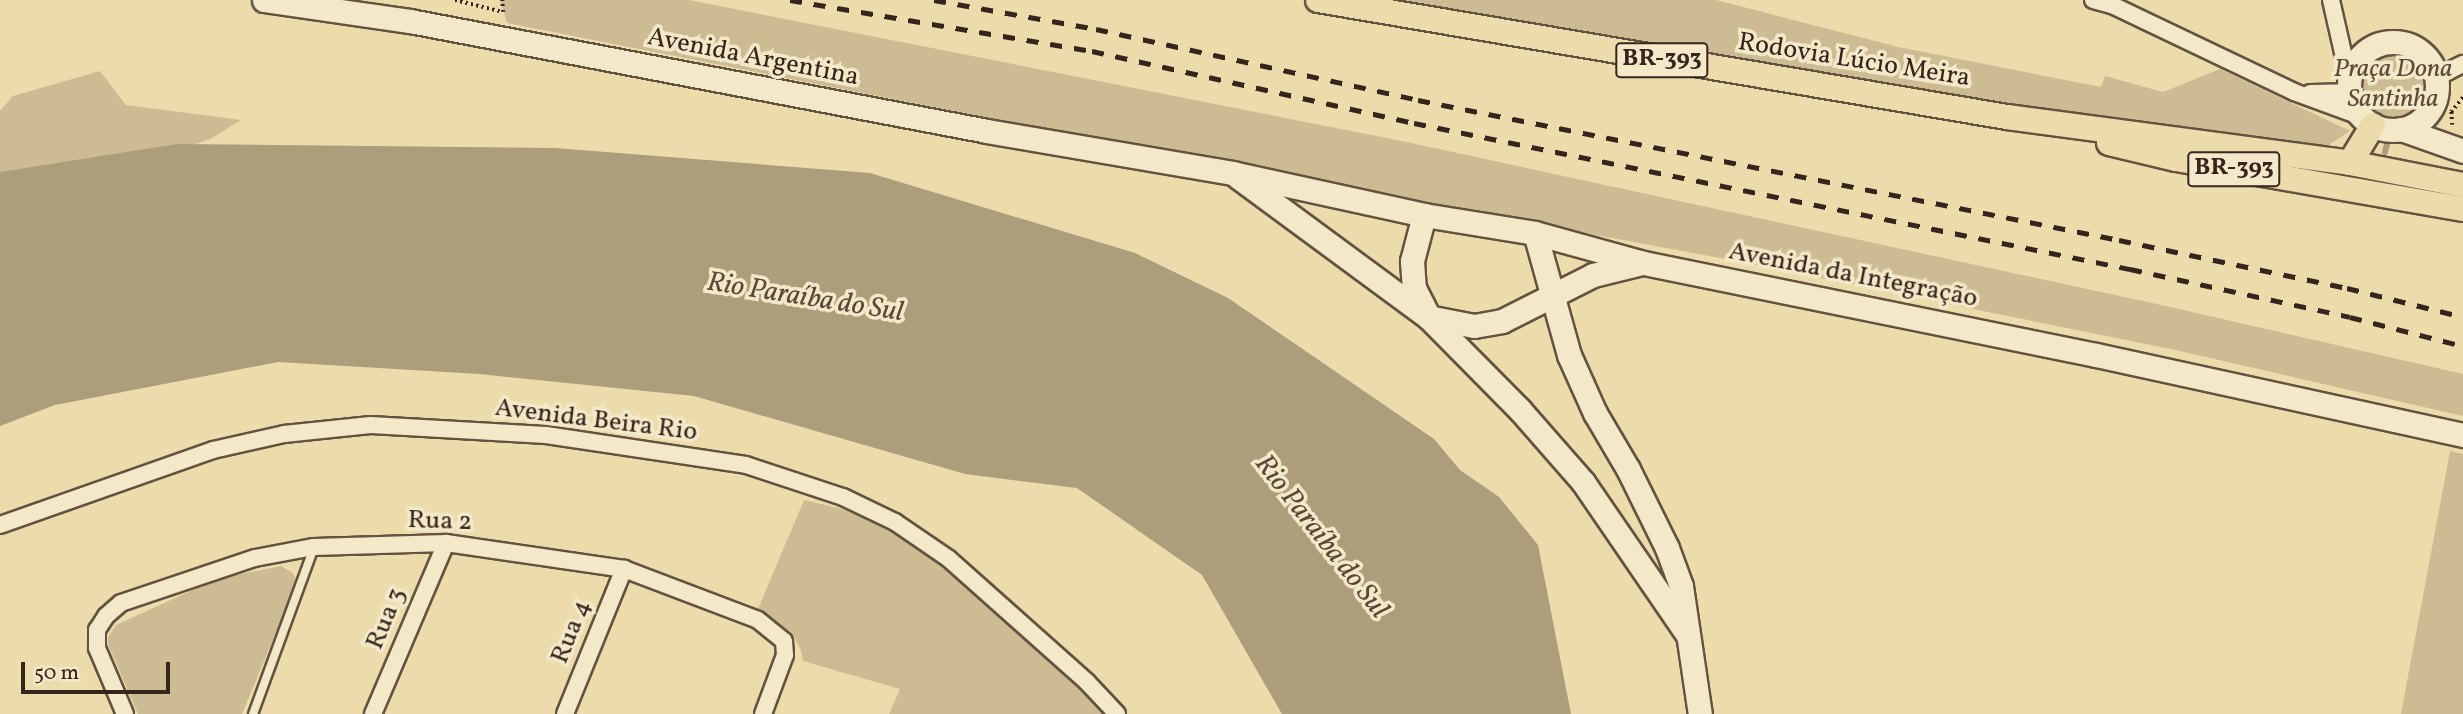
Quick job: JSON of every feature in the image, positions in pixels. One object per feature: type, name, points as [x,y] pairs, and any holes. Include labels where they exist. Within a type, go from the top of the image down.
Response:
[{"type":"main road","name":"Rodovia Lúcio Meira","points":[[1318,0],[2007,117],[2350,163],[2463,185]]},
{"type":"main road","name":"Rodovia Lúcio Meira","points":[[2007,117],[2176,159],[2463,209]]},
{"type":"main road","points":[[2350,163],[2368,121]]},
{"type":"street","name":"Avenida Argentina","points":[[264,0],[410,21],[987,131],[1232,173]]},
{"type":"street","points":[[2093,0],[2112,3],[2294,92],[2368,121],[2456,143]]},
{"type":"street","points":[[2331,0],[2349,85],[2368,121]]},
{"type":"street","points":[[2349,85],[2354,64],[2364,52],[2377,44],[2407,44],[2421,51],[2431,63],[2437,77],[2433,105],[2426,116],[2401,130]]},
{"type":"street","points":[[2437,77],[2463,64]]},
{"type":"street","points":[[2294,92],[2349,85]]},
{"type":"street","points":[[2433,105],[2456,143]]},
{"type":"street","name":"Avenida da Integração","points":[[1232,173],[1424,215],[1535,233],[1644,263],[2096,355],[2463,435]]},
{"type":"street","points":[[1232,173],[1428,317],[1520,410],[1583,482],[1687,634]]},
{"type":"street","points":[[1424,215],[1412,261],[1414,288],[1428,317]]},
{"type":"street","points":[[1535,233],[1569,355],[1595,413],[1628,469],[1667,548],[1681,586],[1700,714]]},
{"type":"street","points":[[1428,317],[1474,326],[1502,321],[1611,268],[1644,263]]},
{"type":"street","name":"Avenida Beira Rio","points":[[0,525],[213,450],[284,434],[371,425],[546,435],[746,465],[843,497],[895,522],[949,559],[1087,682],[1117,714]]},
{"type":"street","name":"Rua 2","points":[[125,714],[104,670],[97,648],[97,630],[106,616],[121,603],[255,558],[314,547],[446,543],[624,569],[758,620],[784,641],[785,655],[763,714]]},
{"type":"street","name":"Rua 3","points":[[373,714],[446,543]]},
{"type":"street","name":"Rua 4","points":[[565,714],[624,569]]},
{"type":"lane","points":[[253,714],[314,547]]},
{"type":"path","points":[[454,0],[503,12],[502,0]]},
{"type":"path","points":[[2456,143],[2451,112],[2463,97]]},
{"type":"green space","points":[[500,0],[689,0],[1397,140],[2175,308],[2463,374],[2463,416],[2171,349],[1715,257],[1401,199],[507,23]]},
{"type":"green space","points":[[1394,0],[1716,0],[1898,47],[2101,87],[2105,76],[2163,92],[2220,69],[2350,131],[2324,148],[2036,108]]},
{"type":"green space","name":"Praça Dona Santinha","points":[[2400,51],[2421,66],[2427,78],[2425,98],[2417,109],[2400,119],[2386,119],[2369,109],[2361,98],[2359,78],[2369,61],[2380,53]]},
{"type":"green space","points":[[100,71],[126,105],[241,120],[212,138],[0,217],[0,111],[13,96]]},
{"type":"green space","points":[[2450,451],[2463,454],[2463,714],[2401,714]]},
{"type":"green space","points":[[804,500],[842,509],[904,535],[1039,650],[1105,714],[889,714],[900,689],[803,661],[801,650],[791,632],[758,609]]},
{"type":"green space","points":[[281,566],[293,573],[297,582],[242,714],[138,714],[108,644],[108,637],[116,625],[217,579]]},
{"type":"water","name":"Rio Paraíba do Sul","points":[[177,144],[555,148],[870,173],[1135,253],[1228,298],[1434,439],[1460,470],[1499,497],[1538,545],[1571,714],[1282,714],[1202,575],[1077,488],[965,474],[694,396],[479,374],[278,362],[55,405],[0,426],[0,172]]},
{"type":"waterway","points":[[2385,152],[2388,141]]},
{"type":"railway","points":[[790,0],[1092,51],[1414,123],[2130,269],[2350,317],[2463,346]]},
{"type":"railway","points":[[934,0],[1096,29],[1418,100],[2119,240],[2347,288],[2463,317]]}]
